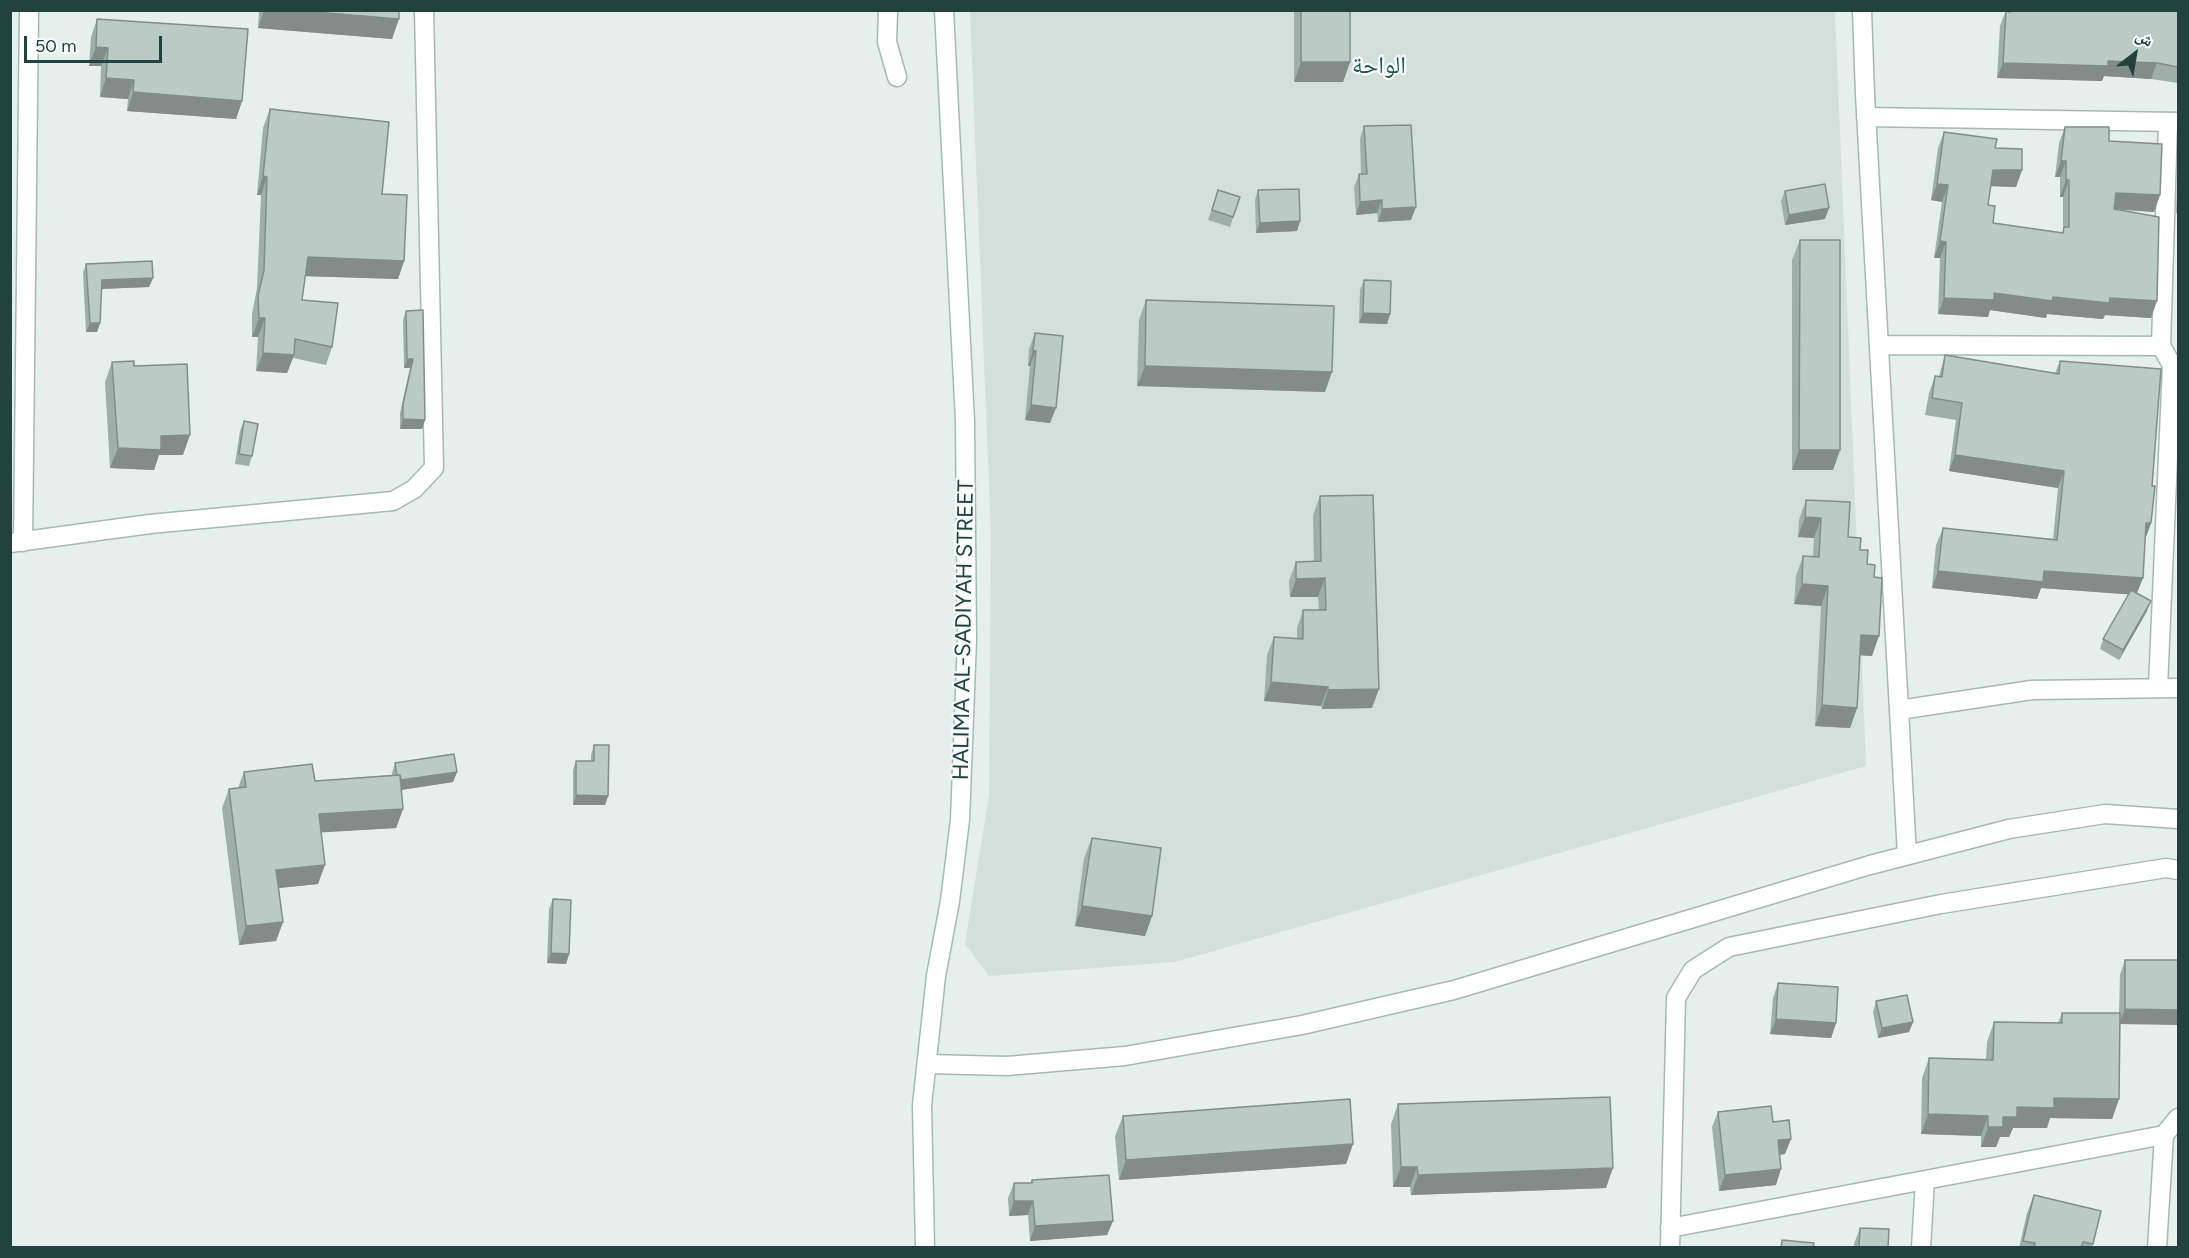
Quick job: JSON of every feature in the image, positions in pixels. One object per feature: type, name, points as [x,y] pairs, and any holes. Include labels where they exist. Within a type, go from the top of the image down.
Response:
[{"type":"street","points":[[29,10],[17,542],[150,524],[393,501],[414,489],[434,468],[424,10]]},
{"type":"street","points":[[888,10],[887,42],[897,77]]},
{"type":"street","name":"HALIMA AL-SADIYAH STREET","points":[[925,1248],[922,1104],[936,976],[950,901],[960,820],[967,651],[965,421],[944,10]]},
{"type":"street","points":[[1862,10],[1907,855]]},
{"type":"street","points":[[1866,117],[2174,122],[2161,346],[2172,365],[2158,687]]},
{"type":"street","points":[[1879,345],[2161,346]]},
{"type":"street","points":[[1899,710],[2031,690],[2178,688]]},
{"type":"street","points":[[927,1064],[1007,1066],[1125,1056],[1302,1025],[1454,990],[1907,855],[2009,829],[2104,814],[2178,819]]},
{"type":"street","points":[[1670,1248],[1676,998],[1693,970],[1729,947],[1941,904],[2166,868],[2178,870]]},
{"type":"street","points":[[2157,1248],[2164,1135],[2178,1118]]},
{"type":"street","points":[[1670,1228],[2164,1135]]},
{"type":"street","points":[[1921,1248],[1925,1180]]},
{"type":"shaded area","points":[[970,11],[1835,11],[1866,766],[1175,962],[989,976],[965,944],[989,795],[991,535]]},
{"type":"building","points":[[292,10],[399,10],[399,19]]},
{"type":"building","points":[[1301,10],[1350,10],[1350,62],[1301,62]]},
{"type":"building","points":[[2010,10],[2178,10],[2178,67],[2157,63],[2108,61],[2108,66],[2003,63],[2006,11],[2010,12]]},
{"type":"building","points":[[97,19],[248,29],[242,101],[133,92],[134,80],[106,78],[108,48],[96,47]]},
{"type":"building","points":[[270,109],[389,122],[382,194],[407,195],[404,261],[308,257],[302,300],[338,303],[332,347],[295,339],[294,355],[263,353],[265,318],[259,318],[258,296],[264,270],[267,177],[263,176]]},
{"type":"building","points":[[1411,125],[1416,207],[1382,209],[1382,200],[1360,202],[1359,174],[1367,174],[1364,126]]},
{"type":"building","points":[[2065,127],[2109,127],[2109,141],[2162,144],[2160,195],[2116,193],[2114,209],[2159,217],[2157,301],[2110,298],[2109,303],[2053,297],[2052,301],[1994,293],[1994,300],[1944,298],[1946,242],[1940,241],[1948,185],[1937,184],[1944,132],[1997,139],[1995,148],[2022,149],[2022,170],[1993,170],[1988,205],[1995,206],[1993,223],[2063,233],[2064,227],[2069,227],[2069,180],[2066,180],[2066,161],[2061,161]]},
{"type":"building","points":[[1825,184],[1829,208],[1789,215],[1785,191]]},
{"type":"building","points":[[1299,189],[1300,221],[1260,223],[1258,190]]},
{"type":"building","points":[[1218,190],[1240,197],[1233,217],[1212,210]]},
{"type":"building","points":[[1800,240],[1840,240],[1840,450],[1799,450]]},
{"type":"building","points":[[152,261],[153,278],[102,280],[100,323],[90,323],[86,264]]},
{"type":"building","points":[[1364,280],[1391,281],[1390,314],[1363,313]]},
{"type":"building","points":[[1146,300],[1334,306],[1332,372],[1145,366]]},
{"type":"building","points":[[423,310],[425,420],[403,419],[403,404],[413,359],[407,359],[406,311]]},
{"type":"building","points":[[1035,333],[1063,336],[1056,408],[1031,405],[1036,351],[1033,351]]},
{"type":"building","points":[[1945,355],[2059,374],[2060,361],[2161,369],[2152,486],[2155,486],[2151,523],[2146,523],[2143,578],[2044,571],[2043,582],[1938,571],[1943,528],[2057,540],[2064,471],[1955,455],[1962,403],[1932,398],[1935,376],[1942,377]]},
{"type":"building","points":[[134,361],[134,366],[187,364],[190,435],[161,436],[161,450],[118,448],[112,362]]},
{"type":"building","points":[[244,421],[258,424],[252,456],[239,454]]},
{"type":"building","points":[[1373,495],[1379,689],[1328,690],[1328,687],[1271,682],[1274,637],[1303,639],[1303,610],[1326,610],[1325,578],[1296,579],[1296,562],[1321,561],[1320,496]]},
{"type":"building","points":[[1806,500],[1850,502],[1848,537],[1861,538],[1860,550],[1868,550],[1867,564],[1875,565],[1874,577],[1882,578],[1879,636],[1861,635],[1857,708],[1822,705],[1828,586],[1802,584],[1803,556],[1819,557],[1821,518],[1805,517]]},
{"type":"building","points":[[2131,590],[2151,601],[2123,650],[2103,639]]},
{"type":"building","points":[[594,745],[609,745],[608,796],[576,795],[576,761],[594,761]]},
{"type":"building","points":[[454,754],[457,772],[401,780],[400,775],[397,775],[395,763]]},
{"type":"building","points":[[312,764],[315,781],[400,775],[403,809],[319,814],[325,865],[276,870],[283,922],[246,926],[229,789],[246,787],[244,772]]},
{"type":"building","points":[[1092,838],[1161,848],[1152,916],[1082,906]]},
{"type":"building","points":[[553,899],[571,900],[569,954],[551,953]]},
{"type":"building","points":[[2125,960],[2178,960],[2178,1010],[2125,1009]]},
{"type":"building","points":[[1778,983],[1838,987],[1836,1023],[1776,1019]]},
{"type":"building","points":[[1907,995],[1913,1022],[1882,1028],[1876,1001]]},
{"type":"building","points":[[2062,1013],[2120,1013],[2119,1099],[2054,1098],[2054,1108],[2017,1107],[2017,1117],[2003,1117],[2003,1127],[1988,1127],[1988,1116],[1928,1114],[1929,1058],[1993,1060],[1994,1022],[2062,1023]]},
{"type":"building","points":[[1610,1097],[1613,1168],[1418,1175],[1417,1167],[1401,1167],[1398,1104]]},
{"type":"building","points":[[1350,1099],[1353,1144],[1126,1160],[1123,1116]]},
{"type":"building","points":[[1771,1106],[1773,1122],[1789,1120],[1791,1139],[1778,1140],[1781,1169],[1725,1175],[1718,1112]]},
{"type":"building","points":[[1109,1175],[1113,1221],[1035,1226],[1033,1201],[1014,1201],[1014,1183]]},
{"type":"building","points":[[2034,1195],[2101,1211],[2093,1244],[2083,1242],[2081,1248],[2034,1248],[2035,1243],[2023,1241]]},
{"type":"building","points":[[1860,1228],[1889,1229],[1888,1248],[1859,1248]]},
{"type":"building","points":[[1782,1240],[1814,1243],[1813,1248],[1781,1248]]},
{"type":"district","name":"الواحة","points":[[1379,66]]}]
